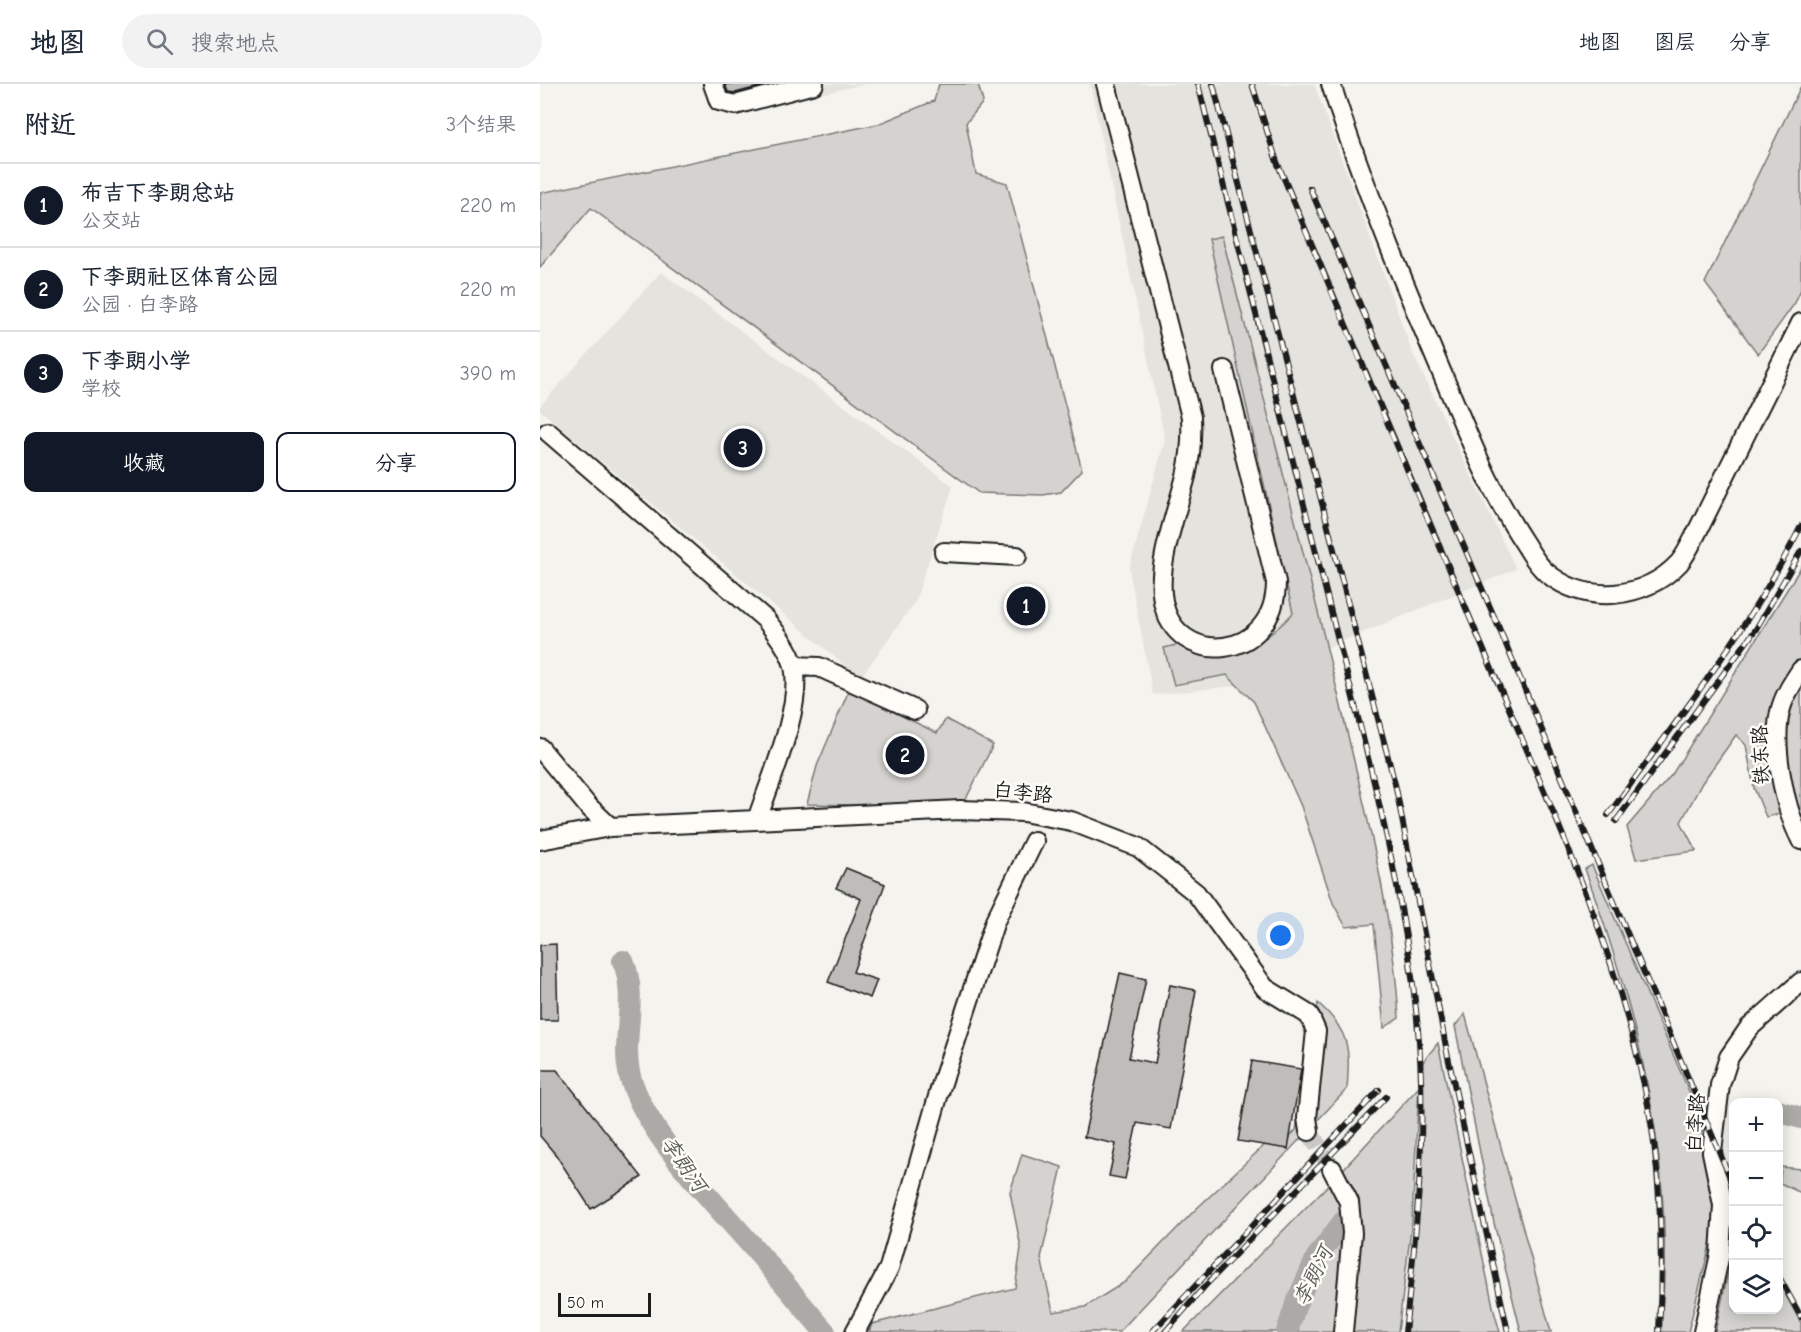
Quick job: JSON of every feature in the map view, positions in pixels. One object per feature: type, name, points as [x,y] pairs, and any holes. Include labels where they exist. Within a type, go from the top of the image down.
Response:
[{"type":"street","points":[[713,84],[719,101],[735,105],[814,84]]},
{"type":"street","points":[[1106,84],[1191,417],[1192,445],[1164,567],[1162,600],[1169,618],[1182,634],[1197,643],[1216,648],[1231,647],[1255,635],[1273,613],[1276,599],[1276,582],[1224,370]]},
{"type":"street","points":[[1331,84],[1409,296],[1490,487],[1537,562],[1562,583],[1585,593],[1631,592],[1653,584],[1680,562],[1703,522],[1801,323]]},
{"type":"street","points":[[548,432],[765,619],[783,641],[794,666],[795,690],[791,715],[757,820]]},
{"type":"street","points":[[944,552],[1017,556]]},
{"type":"street","points":[[794,666],[819,667],[915,710]]},
{"type":"street","name":"铁东路","points":[[1801,670],[1787,692],[1780,710],[1780,750],[1782,788],[1791,820],[1801,840]]},
{"type":"street","points":[[540,748],[587,806],[610,827]]},
{"type":"street","name":"白李路","points":[[540,840],[610,827],[960,810],[1023,812],[1071,821],[1138,847],[1196,893],[1264,988],[1309,1016],[1314,1022],[1316,1030],[1307,1118],[1309,1131]]},
{"type":"street","points":[[855,1332],[889,1268],[941,1086],[995,921],[1034,841]]},
{"type":"street","name":"白李路","points":[[1703,1332],[1720,1244],[1723,1205],[1712,1152],[1720,1085],[1729,1057],[1749,1029],[1801,982]]},
{"type":"street","points":[[1332,1169],[1349,1202],[1352,1233],[1343,1332]]},
{"type":"shaded area","points":[[706,84],[865,84],[734,113],[712,108]]},
{"type":"shaded area","points":[[939,84],[978,84],[983,102],[966,123],[976,174],[1007,183],[1082,470],[1061,492],[1043,495],[979,493],[591,208],[540,267],[540,193],[878,124],[934,101]]},
{"type":"shaded area","points":[[1090,84],[1314,84],[1413,354],[1516,569],[1234,686],[1153,695],[1129,569],[1165,440]]},
{"type":"shaded area","points":[[1801,86],[1801,289],[1795,303],[1758,354],[1705,283]]},
{"type":"shaded area","points":[[1222,236],[1314,595],[1378,866],[1391,941],[1399,1018],[1384,1028],[1374,924],[1346,927],[1333,903],[1301,806],[1254,702],[1227,675],[1174,685],[1164,648],[1193,645],[1223,652],[1241,650],[1258,643],[1293,613],[1209,239]]},
{"type":"shaded area","points":[[661,272],[953,486],[915,602],[860,678],[540,410],[540,406]]},
{"type":"shaded area","points":[[1801,567],[1801,810],[1766,817],[1754,788],[1746,745],[1736,735],[1702,783],[1681,822],[1696,851],[1636,859],[1627,827],[1673,773]]},
{"type":"shaded area","points":[[849,690],[937,733],[946,719],[993,745],[964,803],[896,806],[807,804],[817,766]]},
{"type":"shaded area","points":[[1592,865],[1699,1115],[1711,1181],[1714,1229],[1688,1332],[1660,1332],[1664,1272],[1663,1213],[1650,1096],[1622,982],[1585,869]]},
{"type":"shaded area","points":[[1318,1003],[1329,1013],[1346,1041],[1347,1089],[1119,1332],[869,1332],[872,1324],[1015,1288],[1021,1248],[1010,1192],[1022,1154],[1062,1167],[1041,1258],[1053,1312],[1085,1307],[1125,1282],[1194,1211],[1270,1140],[1285,1142],[1296,1130]]},
{"type":"shaded area","points":[[1465,1014],[1551,1332],[1521,1332],[1494,1223],[1455,1026]]},
{"type":"shaded area","points":[[1438,1043],[1500,1332],[1405,1332],[1418,1215],[1423,1136],[1422,1063]]},
{"type":"shaded area","points":[[1419,1087],[1412,1221],[1398,1332],[1183,1332],[1335,1178]]},
{"type":"shaded area","points":[[1783,1167],[1801,1169],[1801,1193],[1783,1184]]},
{"type":"shaded area","points":[[1729,1235],[1729,1314],[1783,1314],[1783,1290],[1801,1323],[1801,1332],[1715,1332],[1728,1273]]},
{"type":"building","points":[[725,84],[770,84],[735,93],[728,92]]},
{"type":"building","points":[[846,868],[885,884],[853,972],[877,980],[870,998],[828,982],[861,899],[836,888]]},
{"type":"building","points":[[556,944],[558,1020],[540,1020],[540,945]]},
{"type":"building","points":[[1120,973],[1146,979],[1129,1058],[1155,1063],[1170,985],[1196,990],[1171,1129],[1137,1123],[1125,1179],[1109,1176],[1116,1144],[1084,1137]]},
{"type":"building","points":[[1252,1061],[1301,1069],[1288,1149],[1238,1141]]},
{"type":"building","points":[[540,1070],[557,1070],[642,1177],[591,1209],[556,1155],[540,1136]]},
{"type":"waterway","name":"李朗河","points":[[623,961],[630,991],[628,1068],[632,1083],[652,1124],[681,1165],[825,1332]]},
{"type":"waterway","name":"李朗河","points":[[1783,1113],[1801,1118]]},
{"type":"waterway","name":"李朗河","points":[[1287,1332],[1296,1304],[1317,1257],[1343,1222]]},
{"type":"tunnel","points":[[1309,1131],[1332,1169]]},
{"type":"railway","points":[[1198,84],[1382,814],[1411,967],[1420,1058],[1421,1137],[1417,1215],[1405,1332]]},
{"type":"railway","points":[[1213,84],[1396,788],[1447,1052],[1508,1332]]},
{"type":"railway","points":[[1252,84],[1277,162],[1551,805],[1595,917],[1614,974],[1645,1090],[1655,1150],[1661,1241],[1659,1332]]},
{"type":"railway","points":[[1310,188],[1499,628],[1729,1175]]},
{"type":"railway","points":[[1608,815],[1735,638],[1781,564],[1801,526]]},
{"type":"railway","points":[[1616,821],[1756,629],[1801,551]]},
{"type":"railway","points":[[1152,1332],[1379,1090]]},
{"type":"railway","points":[[1165,1332],[1205,1286],[1386,1097]]},
{"type":"railway","points":[[1783,1284],[1801,1317]]},
{"type":"place","name":"下李朗小学","points":[[743,448]]},
{"type":"place","name":"布吉下李朗总站","points":[[1026,606]]},
{"type":"place","name":"下李朗社区体育公园","points":[[905,755]]}]
